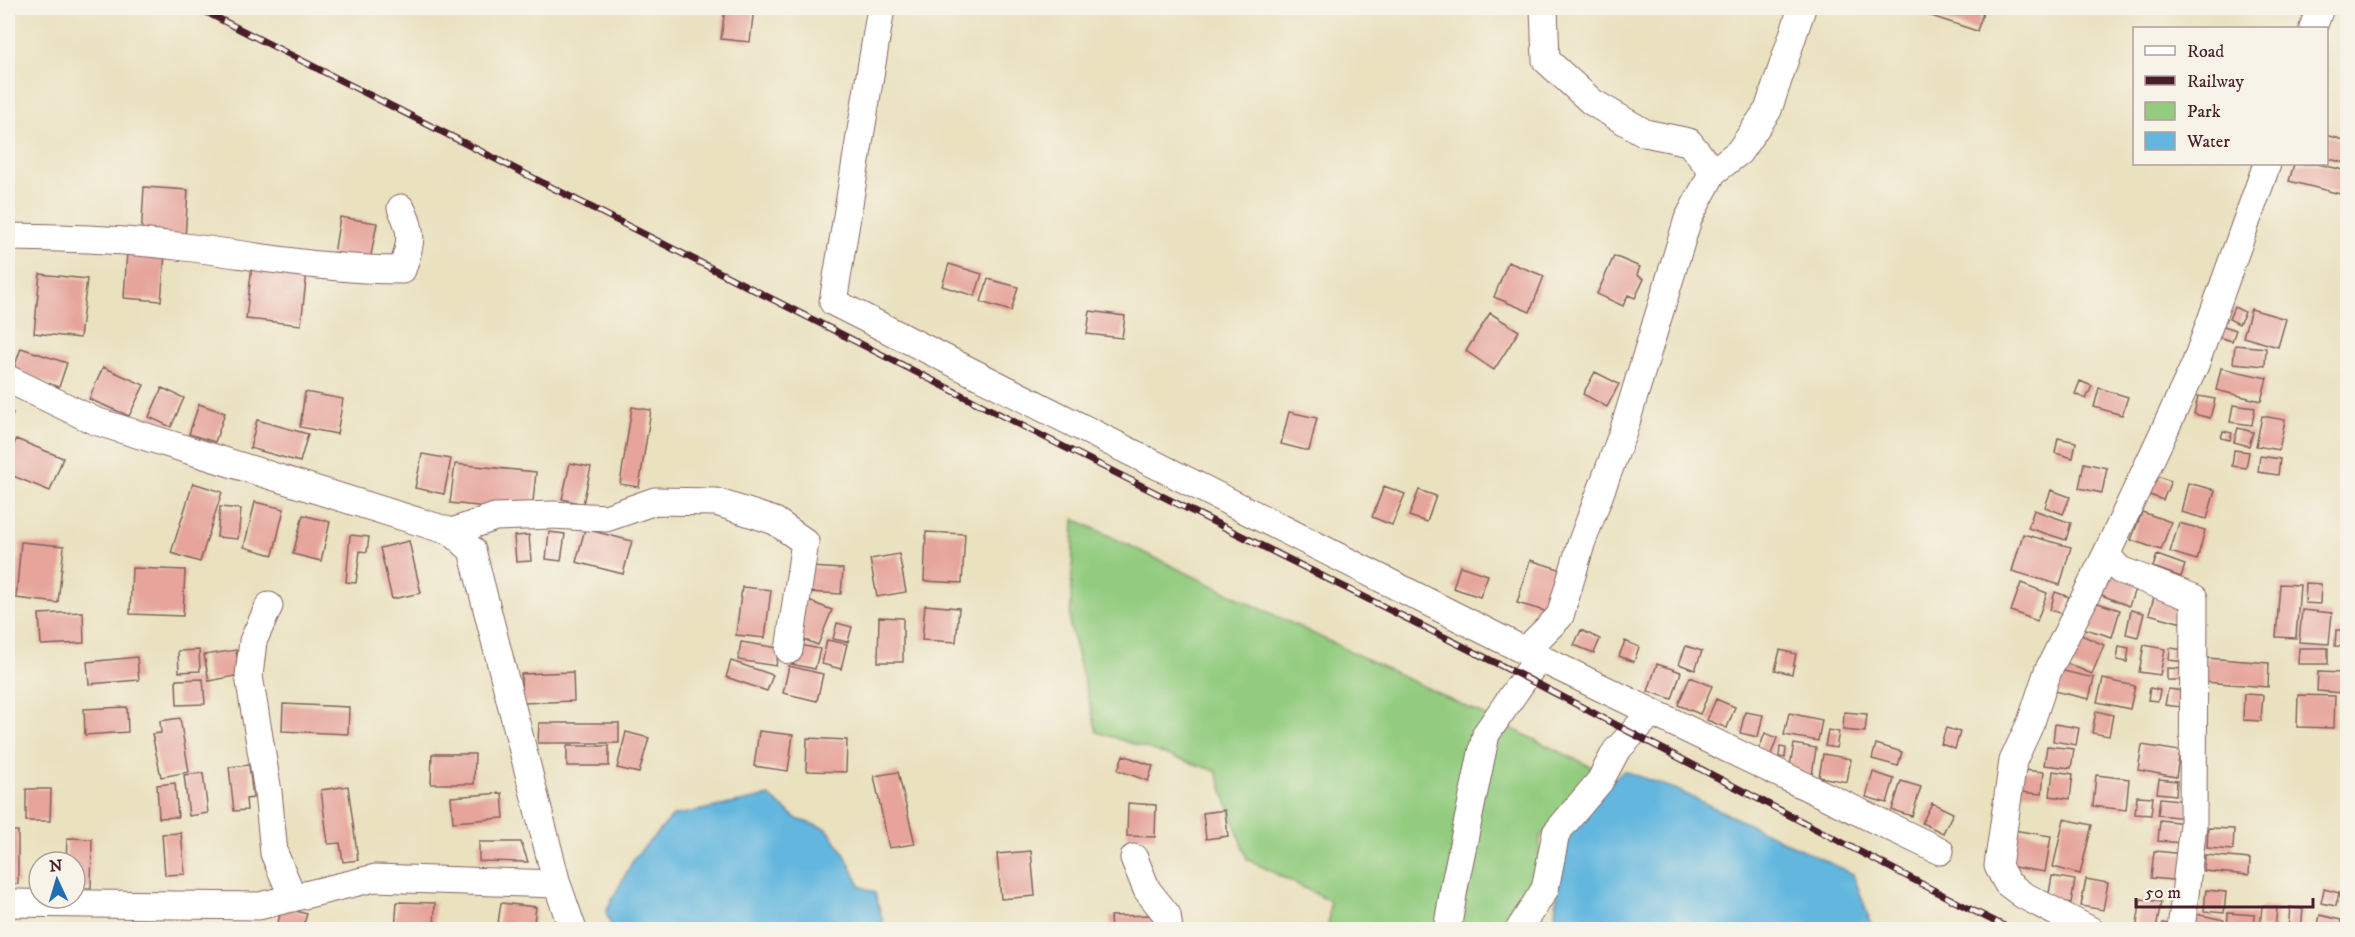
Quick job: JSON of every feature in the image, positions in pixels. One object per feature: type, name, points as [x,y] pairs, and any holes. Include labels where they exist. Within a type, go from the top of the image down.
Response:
[{"type":"street","points":[[881,8],[833,302],[1532,654],[1940,851]]},
{"type":"street","points":[[1544,8],[1546,60],[1592,102],[1645,133],[1689,142],[1713,172]]},
{"type":"street","points":[[1447,930],[1486,734],[1532,654],[1560,616],[1581,544],[1623,432],[1680,239],[1713,172],[1739,152],[1768,110],[1802,8]]},
{"type":"street","points":[[2313,27],[2320,8]]},
{"type":"street","points":[[2090,930],[2023,895],[2007,883],[1998,866],[2013,761],[2031,722],[2048,671],[2106,555],[2195,365],[2266,165]]},
{"type":"street","points":[[8,237],[87,239],[182,247],[357,270],[402,270],[411,244],[408,221],[401,208]]},
{"type":"street","points":[[8,379],[95,421],[430,523],[452,532],[472,550],[557,884],[573,930]]},
{"type":"street","points":[[452,532],[495,517],[554,515],[606,518],[655,501],[716,502],[775,521],[805,542],[789,650]]},
{"type":"street","points":[[2106,555],[2120,570],[2194,598],[2193,824],[2181,930]]},
{"type":"street","points":[[268,606],[253,641],[249,676],[268,792],[274,853],[293,898]]},
{"type":"street","points":[[1519,930],[1545,889],[1556,833],[1600,781],[1616,751],[1652,712]]},
{"type":"street","points":[[1134,858],[1147,890],[1167,915],[1169,930]]},
{"type":"street","points":[[8,903],[253,918],[293,898],[375,878],[557,884]]},
{"type":"green space","points":[[1074,519],[1598,770],[1540,837],[1537,929],[1328,929],[1330,901],[1247,859],[1216,771],[1097,732],[1070,626]]},
{"type":"water","points":[[1624,771],[1675,789],[1853,874],[1873,929],[1553,930],[1565,831],[1585,801]]},
{"type":"water","points":[[769,796],[797,819],[827,829],[844,853],[860,886],[875,893],[883,929],[612,929],[606,911],[635,857],[673,816]]},
{"type":"building","points":[[725,8],[754,8],[750,42],[721,39]]},
{"type":"building","points":[[1907,8],[1967,8],[1983,13],[1977,31]]},
{"type":"building","points":[[2328,136],[2348,141],[2348,164],[2328,159]]},
{"type":"building","points":[[2294,165],[2322,165],[2348,171],[2348,196],[2289,181]]},
{"type":"building","points":[[144,187],[188,190],[185,240],[141,238]]},
{"type":"building","points":[[340,217],[377,223],[369,266],[333,260]]},
{"type":"building","points":[[127,251],[165,254],[161,301],[124,298]]},
{"type":"building","points":[[1614,256],[1640,267],[1637,275],[1644,279],[1635,298],[1628,295],[1623,306],[1597,294]]},
{"type":"building","points":[[1508,262],[1544,276],[1530,312],[1494,297]]},
{"type":"building","points":[[949,264],[982,274],[975,296],[942,286]]},
{"type":"building","points":[[252,265],[307,271],[301,325],[246,319]]},
{"type":"building","points":[[40,274],[87,279],[80,338],[34,333]]},
{"type":"building","points":[[988,279],[1018,287],[1011,311],[981,302]]},
{"type":"building","points":[[2234,307],[2245,312],[2239,324],[2229,319]]},
{"type":"building","points":[[2251,309],[2286,319],[2278,347],[2243,337]]},
{"type":"building","points":[[1090,311],[1125,316],[1122,338],[1087,334]]},
{"type":"building","points":[[1490,313],[1519,331],[1494,370],[1466,351]]},
{"type":"building","points":[[2221,325],[2236,330],[2232,341],[2218,337]]},
{"type":"building","points":[[2235,345],[2266,348],[2265,366],[2233,363]]},
{"type":"building","points":[[21,348],[67,363],[59,387],[13,371]]},
{"type":"building","points":[[103,367],[144,385],[129,416],[89,399]]},
{"type":"building","points":[[2221,368],[2267,378],[2261,401],[2216,390]]},
{"type":"building","points":[[1595,372],[1619,384],[1607,407],[1583,394]]},
{"type":"building","points":[[2080,381],[2092,386],[2086,399],[2075,394]]},
{"type":"building","points":[[162,388],[184,398],[171,427],[149,417]]},
{"type":"building","points":[[2099,388],[2128,397],[2122,415],[2094,407]]},
{"type":"building","points":[[305,392],[343,399],[337,434],[300,427]]},
{"type":"building","points":[[2198,396],[2215,399],[2210,418],[2194,414]]},
{"type":"building","points":[[199,404],[225,413],[215,442],[189,434]]},
{"type":"building","points":[[2233,405],[2255,408],[2252,425],[2230,422]]},
{"type":"building","points":[[632,407],[651,410],[639,487],[620,484]]},
{"type":"building","points":[[8,412],[13,413],[8,429]]},
{"type":"building","points":[[1289,412],[1317,418],[1309,451],[1281,444]]},
{"type":"building","points":[[2262,416],[2285,420],[2279,450],[2256,446]]},
{"type":"building","points":[[257,420],[308,434],[300,462],[250,448]]},
{"type":"building","points":[[2238,428],[2253,432],[2249,446],[2234,442]]},
{"type":"building","points":[[2223,431],[2232,433],[2230,440],[2221,438]]},
{"type":"building","points":[[2058,438],[2076,442],[2073,458],[2055,453]]},
{"type":"building","points":[[16,439],[63,458],[50,491],[8,474],[8,460]]},
{"type":"building","points":[[2234,450],[2249,452],[2246,468],[2232,466]]},
{"type":"building","points":[[422,454],[451,459],[444,494],[415,488]]},
{"type":"building","points":[[2260,456],[2280,459],[2278,475],[2258,472]]},
{"type":"building","points":[[570,463],[591,467],[583,504],[562,499]]},
{"type":"building","points":[[2084,463],[2107,468],[2102,493],[2079,488]]},
{"type":"building","points":[[455,464],[536,472],[532,512],[450,503]]},
{"type":"building","points":[[2154,475],[2171,481],[2163,500],[2147,494]]},
{"type":"building","points":[[193,483],[222,492],[200,562],[171,553]]},
{"type":"building","points":[[2188,483],[2215,490],[2207,519],[2181,512]]},
{"type":"building","points":[[1384,486],[1405,494],[1392,525],[1372,517]]},
{"type":"building","points":[[1419,490],[1436,496],[1427,522],[1409,516]]},
{"type":"building","points":[[2051,490],[2070,497],[2063,514],[2045,507]]},
{"type":"building","points":[[255,502],[284,509],[273,555],[244,547]]},
{"type":"building","points":[[220,507],[241,509],[238,539],[217,537]]},
{"type":"building","points":[[2034,510],[2071,523],[2066,540],[2028,528]]},
{"type":"building","points":[[2142,512],[2171,522],[2161,550],[2131,540]]},
{"type":"building","points":[[303,515],[330,522],[321,561],[293,554]]},
{"type":"building","points":[[2179,523],[2205,530],[2197,560],[2170,552]]},
{"type":"building","points":[[585,529],[632,541],[623,574],[576,562]]},
{"type":"building","points":[[549,532],[565,534],[561,561],[546,559]]},
{"type":"building","points":[[926,532],[965,534],[962,583],[924,581]]},
{"type":"building","points":[[2023,534],[2071,547],[2060,585],[2012,571]]},
{"type":"building","points":[[350,535],[369,537],[367,552],[360,551],[356,583],[346,582]]},
{"type":"building","points":[[529,535],[531,561],[516,562],[514,536]]},
{"type":"building","points":[[409,541],[421,593],[392,599],[380,548]]},
{"type":"building","points":[[21,542],[64,546],[58,603],[16,598]]},
{"type":"building","points":[[899,554],[906,592],[877,597],[870,559]]},
{"type":"building","points":[[2157,555],[2185,565],[2181,577],[2153,567]]},
{"type":"building","points":[[1530,560],[1562,570],[1548,612],[1517,603]]},
{"type":"building","points":[[1460,566],[1488,575],[1480,597],[1453,588]]},
{"type":"building","points":[[810,567],[843,569],[841,594],[808,592]]},
{"type":"building","points":[[132,568],[185,570],[183,616],[130,614]]},
{"type":"building","points":[[2108,573],[2137,584],[2129,606],[2099,594]]},
{"type":"building","points":[[2021,583],[2047,593],[2037,621],[2011,611]]},
{"type":"building","points":[[2306,583],[2321,584],[2320,604],[2305,603]]},
{"type":"building","points":[[2280,584],[2300,585],[2296,638],[2276,637]]},
{"type":"building","points":[[742,587],[771,590],[765,638],[736,635]]},
{"type":"building","points":[[2055,592],[2069,597],[2063,614],[2050,610]]},
{"type":"building","points":[[2155,594],[2187,604],[2182,623],[2149,614]]},
{"type":"building","points":[[806,600],[832,610],[818,645],[793,635]]},
{"type":"building","points":[[2088,600],[2120,610],[2112,637],[2079,627]]},
{"type":"building","points":[[925,605],[959,608],[956,642],[922,640]]},
{"type":"building","points":[[2131,610],[2144,613],[2138,637],[2126,634]]},
{"type":"building","points":[[2302,610],[2332,613],[2329,644],[2299,642]]},
{"type":"building","points":[[83,612],[84,643],[41,645],[39,614]]},
{"type":"building","points":[[879,617],[903,618],[903,662],[878,662]]},
{"type":"building","points":[[837,623],[852,627],[848,642],[833,639]]},
{"type":"building","points":[[1581,630],[1600,639],[1594,653],[1574,645]]},
{"type":"building","points":[[2336,630],[2348,630],[2348,647],[2335,646]]},
{"type":"building","points":[[2079,634],[2104,645],[2092,674],[2066,663]]},
{"type":"building","points":[[827,640],[847,644],[841,669],[822,664]]},
{"type":"building","points":[[1625,641],[1639,647],[1634,662],[1619,656]]},
{"type":"building","points":[[741,642],[779,648],[776,666],[738,660]]},
{"type":"building","points":[[795,644],[820,649],[815,669],[791,664]]},
{"type":"building","points":[[2144,645],[2165,649],[2160,675],[2139,672]]},
{"type":"building","points":[[1686,646],[1702,651],[1695,670],[1679,664]]},
{"type":"building","points":[[2119,646],[2129,648],[2127,662],[2117,660]]},
{"type":"building","points":[[2170,648],[2185,650],[2184,662],[2169,660]]},
{"type":"building","points":[[2299,648],[2328,648],[2328,664],[2298,664]]},
{"type":"building","points":[[199,650],[200,671],[179,672],[178,651]]},
{"type":"building","points":[[236,650],[240,675],[209,681],[204,655]]},
{"type":"building","points":[[1780,650],[1796,654],[1792,674],[1775,670]]},
{"type":"building","points":[[137,657],[139,680],[89,684],[87,662]]},
{"type":"building","points":[[2207,658],[2269,663],[2268,687],[2205,682]]},
{"type":"building","points":[[731,661],[773,675],[767,691],[726,677]]},
{"type":"building","points":[[1657,664],[1681,672],[1672,699],[1648,691]]},
{"type":"building","points":[[789,666],[823,674],[817,701],[783,693]]},
{"type":"building","points":[[2167,668],[2184,669],[2184,680],[2167,680]]},
{"type":"building","points":[[2055,669],[2094,678],[2089,699],[2050,690]]},
{"type":"building","points":[[573,672],[574,701],[522,703],[521,674]]},
{"type":"building","points":[[2318,672],[2342,673],[2342,693],[2317,691]]},
{"type":"building","points":[[1690,677],[1712,686],[1700,714],[1678,705]]},
{"type":"building","points":[[203,679],[205,704],[177,705],[176,680]]},
{"type":"building","points":[[2103,679],[2135,686],[2130,709],[2097,702]]},
{"type":"building","points":[[2150,688],[2160,690],[2158,701],[2148,700]]},
{"type":"building","points":[[2168,689],[2184,691],[2181,707],[2165,705]]},
{"type":"building","points":[[2244,694],[2263,695],[2261,721],[2243,720]]},
{"type":"building","points":[[2298,695],[2335,696],[2334,728],[2297,727]]},
{"type":"building","points":[[1716,699],[1735,707],[1727,728],[1707,720]]},
{"type":"building","points":[[283,704],[349,707],[348,734],[282,731]]},
{"type":"building","points":[[127,707],[128,732],[85,735],[84,709]]},
{"type":"building","points":[[2096,711],[2113,715],[2109,736],[2092,733]]},
{"type":"building","points":[[1745,712],[1763,715],[1758,737],[1740,733]]},
{"type":"building","points":[[1844,712],[1867,714],[1865,732],[1843,730]]},
{"type":"building","points":[[1789,713],[1822,720],[1818,741],[1784,735]]},
{"type":"building","points":[[180,718],[189,772],[161,777],[152,734],[161,733],[160,721]]},
{"type":"building","points":[[539,723],[619,723],[619,743],[538,743]]},
{"type":"building","points":[[2055,724],[2079,728],[2076,745],[2053,741]]},
{"type":"building","points":[[1946,728],[1960,732],[1955,749],[1941,744]]},
{"type":"building","points":[[1828,730],[1839,732],[1836,748],[1825,746]]},
{"type":"building","points":[[759,731],[793,735],[788,771],[754,766]]},
{"type":"building","points":[[626,732],[649,738],[639,773],[617,768]]},
{"type":"building","points":[[1765,733],[1777,738],[1770,757],[1758,752]]},
{"type":"building","points":[[807,738],[847,740],[846,772],[806,771]]},
{"type":"building","points":[[1794,744],[1816,748],[1812,775],[1789,771]]},
{"type":"building","points":[[1876,744],[1902,752],[1898,766],[1872,759]]},
{"type":"building","points":[[2142,745],[2180,751],[2176,777],[2138,770]]},
{"type":"building","points":[[567,746],[609,746],[609,766],[567,766]]},
{"type":"building","points":[[2047,746],[2074,749],[2071,768],[2044,765]]},
{"type":"building","points":[[1780,747],[1786,748],[1785,758],[1779,757]]},
{"type":"building","points":[[432,754],[475,754],[474,784],[431,784]]},
{"type":"building","points":[[1823,754],[1851,759],[1847,782],[1819,777]]},
{"type":"building","points":[[1123,755],[1153,766],[1148,781],[1118,770]]},
{"type":"building","points":[[249,765],[253,798],[246,799],[247,810],[234,811],[229,767]]},
{"type":"building","points":[[2022,770],[2044,772],[2042,794],[2020,792]]},
{"type":"building","points":[[2053,771],[2073,774],[2070,799],[2050,796]]},
{"type":"building","points":[[898,772],[915,844],[889,848],[874,776]]},
{"type":"building","points":[[1873,772],[1894,779],[1887,803],[1866,797]]},
{"type":"building","points":[[203,773],[208,813],[189,816],[184,775]]},
{"type":"building","points":[[2096,775],[2129,779],[2126,810],[2093,806]]},
{"type":"building","points":[[2159,779],[2177,781],[2176,795],[2157,793]]},
{"type":"building","points":[[1901,781],[1921,787],[1912,816],[1892,810]]},
{"type":"building","points":[[175,783],[178,817],[159,818],[157,785]]},
{"type":"building","points":[[348,786],[358,860],[343,862],[340,843],[328,844],[321,790]]},
{"type":"building","points":[[26,789],[51,789],[50,821],[26,821]]},
{"type":"building","points":[[502,793],[504,818],[453,822],[451,797]]},
{"type":"building","points":[[2137,796],[2153,797],[2151,815],[2135,814]]},
{"type":"building","points":[[2160,798],[2189,801],[2187,818],[2158,815]]},
{"type":"building","points":[[1128,803],[1156,805],[1155,837],[1127,836]]},
{"type":"building","points":[[1932,803],[1953,813],[1943,833],[1922,823]]},
{"type":"building","points":[[1225,810],[1228,836],[1206,839],[1203,813]]},
{"type":"building","points":[[2064,819],[2092,825],[2080,874],[2053,867]]},
{"type":"building","points":[[2160,820],[2185,823],[2183,843],[2158,841]]},
{"type":"building","points":[[2208,828],[2234,829],[2233,850],[2207,848]]},
{"type":"building","points":[[2013,830],[2051,836],[2045,872],[2007,866]]},
{"type":"building","points":[[8,831],[18,831],[18,884],[8,884]]},
{"type":"building","points":[[181,833],[185,874],[165,875],[162,834]]},
{"type":"building","points":[[67,838],[92,839],[91,888],[87,888],[87,850],[66,850]]},
{"type":"building","points":[[479,842],[521,842],[528,862],[479,861]]},
{"type":"building","points":[[1031,851],[1035,896],[1001,899],[997,854]]},
{"type":"building","points":[[2154,851],[2186,854],[2183,881],[2151,878]]},
{"type":"building","points":[[2205,855],[2250,859],[2249,875],[2204,871]]},
{"type":"building","points":[[2052,876],[2075,880],[2071,903],[2048,899]]},
{"type":"building","points":[[2086,879],[2108,883],[2103,910],[2081,906]]},
{"type":"building","points":[[2324,889],[2339,893],[2336,906],[2321,903]]},
{"type":"building","points":[[2206,890],[2226,892],[2224,913],[2204,911]]},
{"type":"building","points":[[2141,899],[2161,902],[2156,930],[2136,930]]},
{"type":"building","points":[[397,902],[435,903],[434,930],[395,930]]},
{"type":"building","points":[[501,903],[536,907],[533,930],[497,930]]},
{"type":"building","points":[[2262,906],[2277,908],[2275,929],[2260,927]]},
{"type":"building","points":[[282,907],[307,914],[302,930],[276,930]]},
{"type":"building","points":[[2290,907],[2303,909],[2301,930],[2288,930]]},
{"type":"building","points":[[2228,913],[2255,915],[2254,930],[2227,930]]},
{"type":"building","points":[[2196,914],[2224,920],[2222,930],[2193,930]]},
{"type":"building","points":[[1158,915],[1158,930],[1111,930],[1110,916]]},
{"type":"building","points":[[2320,915],[2341,920],[2339,930],[2317,930]]},
{"type":"building","points":[[2163,923],[2177,926],[2177,930],[2161,930]]},
{"type":"railway","points":[[198,8],[1060,445],[1524,677],[2012,930]]}]
